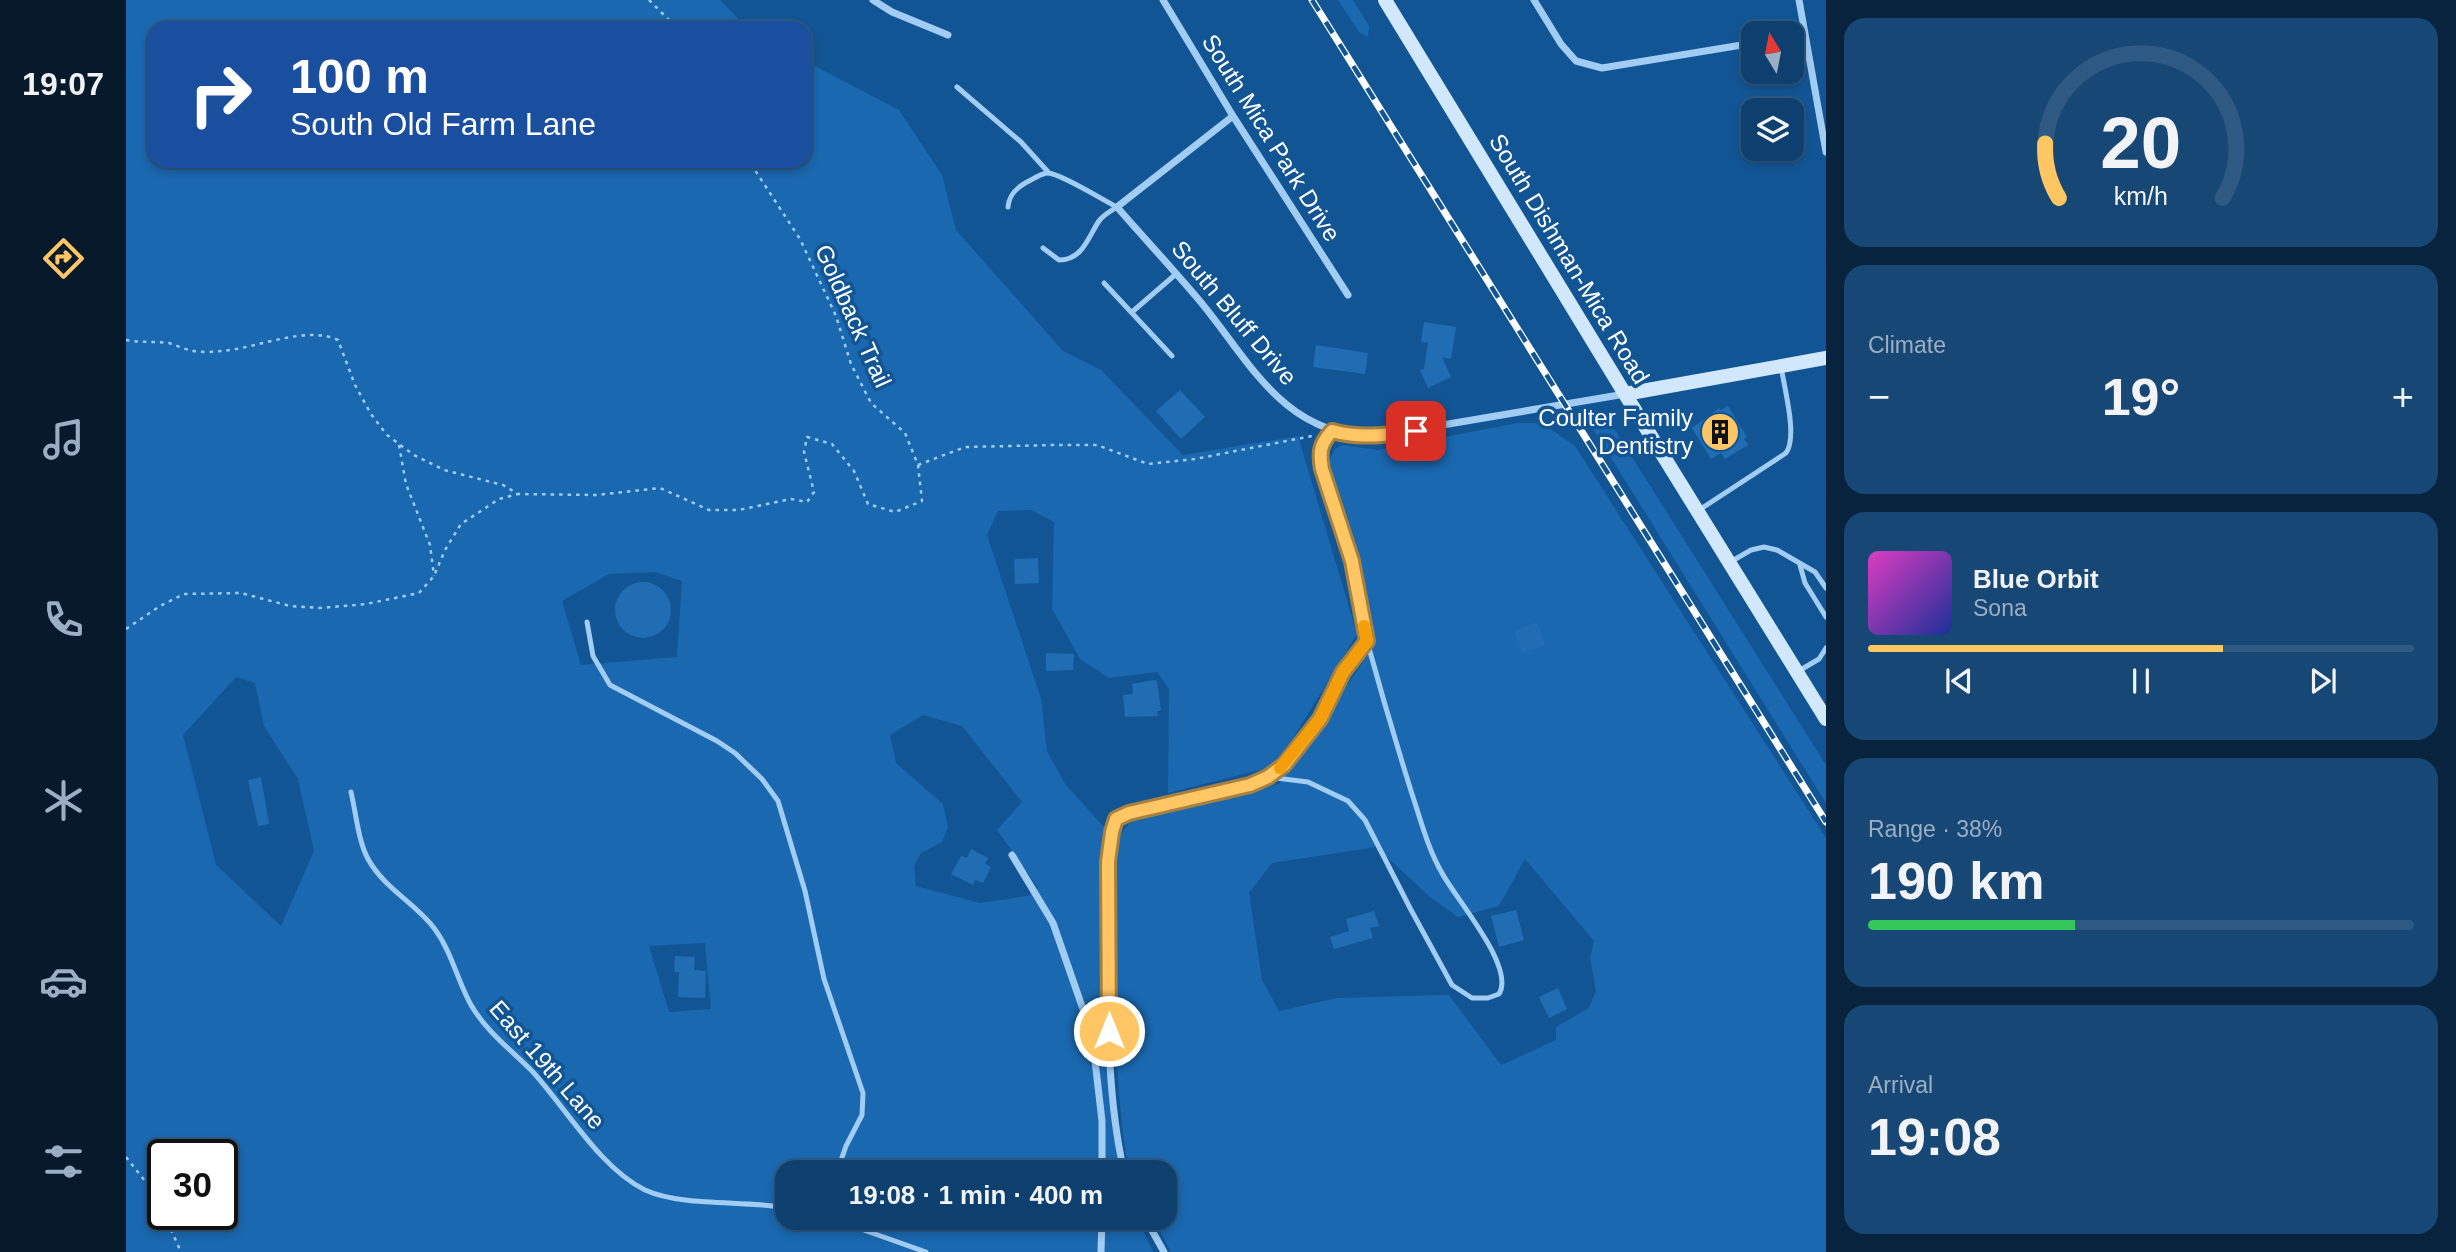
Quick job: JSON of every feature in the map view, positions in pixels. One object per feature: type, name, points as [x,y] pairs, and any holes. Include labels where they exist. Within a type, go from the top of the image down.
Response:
[{"type":"main road","name":"South Dishman-Mica Road","points":[[1385,0],[1826,719]]},
{"type":"main road","points":[[1625,394],[1826,358]]},
{"type":"street","points":[[873,0],[892,12],[948,35]]},
{"type":"street","name":"South Mica Park Drive","points":[[1163,0],[1233,116],[1348,295]]},
{"type":"street","points":[[1534,0],[1561,44],[1576,61],[1602,68],[1741,45]]},
{"type":"street","points":[[1799,0],[1802,21]]},
{"type":"street","points":[[1804,35],[1824,121],[1826,152]]},
{"type":"street","points":[[1117,207],[1233,116]]},
{"type":"street","name":"South Bluff Drive","points":[[1117,207],[1200,302],[1259,381],[1303,419],[1332,431],[1349,436],[1372,437],[1625,394]]},
{"type":"street","points":[[1122,1160],[1115,1112],[1109,1031],[1108,862],[1114,824],[1116,819],[1129,813],[1250,785],[1268,777],[1284,765],[1320,719],[1343,672],[1367,641],[1352,561],[1319,453],[1322,441],[1332,431]]},
{"type":"street","points":[[1012,855],[1053,923],[1092,1035],[1102,1121],[1102,1160]]},
{"type":"street","points":[[1101,1252],[1102,1230]]},
{"type":"street","points":[[1152,1230],[1164,1252]]},
{"type":"lane","points":[[957,88],[1021,142],[1049,173]]},
{"type":"lane","points":[[1008,207],[1010,195],[1020,186],[1049,173],[1063,177],[1080,189],[1117,207],[1099,221],[1088,243],[1073,256],[1059,260],[1043,248]]},
{"type":"lane","points":[[1132,312],[1177,274]]},
{"type":"lane","points":[[1104,283],[1172,356]]},
{"type":"lane","points":[[1697,511],[1786,453],[1790,447],[1791,435],[1780,366]]},
{"type":"lane","points":[[1729,562],[1751,550],[1764,547],[1777,550],[1820,576],[1826,588]]},
{"type":"lane","points":[[1800,565],[1805,583],[1826,617]]},
{"type":"lane","points":[[587,622],[593,656],[610,685],[735,753],[762,779],[778,801],[805,891],[824,979],[863,1093],[862,1115],[840,1160]]},
{"type":"lane","points":[[1268,777],[1308,782],[1330,790],[1348,801],[1365,820],[1409,908],[1452,985],[1472,998],[1488,998],[1499,994],[1503,983],[1500,969],[1466,906],[1445,879],[1433,857],[1394,738],[1367,641]]},
{"type":"lane","points":[[1797,672],[1819,659],[1826,648]]},
{"type":"lane","name":"East 19th Lane","points":[[351,792],[364,847],[376,870],[436,931],[452,958],[470,1003],[479,1017],[533,1072],[604,1158],[637,1185],[663,1196],[775,1207]]},
{"type":"lane","points":[[864,1230],[926,1252]]},
{"type":"path","points":[[649,0],[670,21]]},
{"type":"path","name":"Goldback Trail","points":[[126,340],[168,343],[193,352],[220,352],[256,347],[292,336],[326,334],[338,340],[355,385],[371,414],[387,435],[414,455],[444,470],[503,485],[518,494],[597,495],[660,488],[709,510],[739,510],[791,499],[807,502],[814,492],[804,452],[807,437],[832,444],[854,471],[868,504],[895,512],[922,502],[918,465],[905,433],[872,403],[852,364],[836,316],[800,239],[754,168]]},
{"type":"path","points":[[918,465],[965,447],[1055,445],[1097,445],[1148,464],[1268,446],[1332,431]]},
{"type":"path","points":[[398,443],[406,484],[430,545],[434,576]]},
{"type":"path","points":[[126,629],[160,606],[184,594],[241,593],[290,606],[320,608],[366,604],[419,593],[434,576],[445,550],[461,524],[499,499],[518,494]]},
{"type":"path","points":[[126,1157],[147,1185]]},
{"type":"path","points":[[171,1230],[181,1252]]},
{"type":"shaded area","points":[[126,0],[720,0],[740,21],[147,21],[147,168],[812,168],[812,65],[899,110],[942,175],[956,230],[1063,351],[1101,370],[1183,455],[1298,436],[1357,634],[1276,766],[1168,793],[1169,689],[1157,672],[1109,678],[1080,659],[1052,609],[1054,522],[1031,510],[998,511],[987,535],[1041,699],[1047,751],[1065,784],[1104,827],[1106,1043],[1117,1160],[775,1160],[775,1230],[1143,1230],[1153,1252],[126,1252]],"holes":[[[655,572],[682,581],[677,657],[581,665],[562,601],[609,574]],[[236,677],[255,683],[264,726],[298,779],[314,851],[281,926],[216,865],[183,735]],[[923,715],[962,726],[1022,802],[997,830],[1038,888],[1028,896],[980,903],[916,886],[914,866],[921,853],[942,842],[948,827],[943,804],[896,763],[890,735]],[[705,943],[711,1009],[669,1012],[649,946]]]},
{"type":"shaded area","points":[[1338,0],[1353,0],[1369,26],[1368,37],[1359,32]]},
{"type":"shaded area","points":[[1603,413],[1611,418],[1615,430],[1826,765],[1826,803],[1585,416]]},
{"type":"shaded area","points":[[1517,423],[1542,423],[1575,446],[1826,838],[1826,1252],[1171,1252],[1159,1230],[1177,1230],[1177,1160],[1127,1160],[1123,1134],[1114,979],[1114,862],[1121,834],[1131,821],[1279,784],[1374,646],[1351,539],[1329,468],[1329,461],[1335,449],[1343,445],[1377,450]],"holes":[[[1376,847],[1430,897],[1458,917],[1499,906],[1525,859],[1594,941],[1590,958],[1596,991],[1589,1008],[1556,1027],[1556,1040],[1501,1065],[1449,995],[1337,998],[1279,1011],[1262,980],[1249,893],[1272,863]]]},
{"type":"building","points":[[1424,322],[1456,327],[1451,359],[1442,357],[1451,377],[1428,388],[1420,370],[1424,369],[1428,343],[1421,342]]},
{"type":"building","points":[[1316,345],[1368,353],[1365,374],[1313,367]]},
{"type":"building","points":[[1180,390],[1205,417],[1181,439],[1156,411]]},
{"type":"building","name":"Coulter Family Dentistry","points":[[1728,406],[1747,437],[1744,439],[1748,445],[1725,459],[1721,453],[1711,459],[1692,428],[1719,408],[1721,410]]},
{"type":"building","points":[[1038,558],[1039,583],[1015,584],[1014,559]]},
{"type":"building","points":[[637,582],[649,582],[659,586],[667,594],[671,610],[667,626],[659,634],[649,638],[637,638],[627,634],[619,626],[615,616],[615,604],[619,594],[627,586]]},
{"type":"building","points":[[1537,622],[1545,645],[1522,653],[1514,631]]},
{"type":"building","points":[[1046,653],[1074,654],[1073,670],[1046,671]]},
{"type":"building","points":[[1157,681],[1161,711],[1157,711],[1158,716],[1125,717],[1123,695],[1133,694],[1132,684]]},
{"type":"building","points":[[261,777],[269,824],[258,826],[248,780]]},
{"type":"building","points":[[971,849],[988,858],[985,864],[991,867],[983,883],[975,880],[973,885],[951,874],[961,856],[967,858]]},
{"type":"building","points":[[1516,910],[1524,940],[1499,947],[1491,916]]},
{"type":"building","points":[[1374,911],[1379,926],[1370,928],[1373,938],[1334,949],[1330,937],[1349,931],[1346,919]]},
{"type":"building","points":[[675,956],[695,957],[694,970],[706,971],[705,998],[678,997],[679,972],[674,972]]},
{"type":"building","points":[[1558,988],[1567,1009],[1549,1018],[1539,997]]},
{"type":"railway","points":[[1312,0],[1826,822]]},
{"type":"slow traffic","points":[[1280,768],[1320,719],[1343,672],[1367,641],[1364,626]]},
{"type":"place","name":"Coulter Family Dentistry","points":[[1720,432]]},
{"type":"route","points":[[1109,1031],[1108,862],[1116,819],[1129,813],[1250,785],[1268,777],[1284,765],[1320,719],[1343,672],[1367,641],[1352,561],[1322,469],[1319,453],[1322,441],[1332,431],[1349,436],[1372,437],[1416,431]]}]
